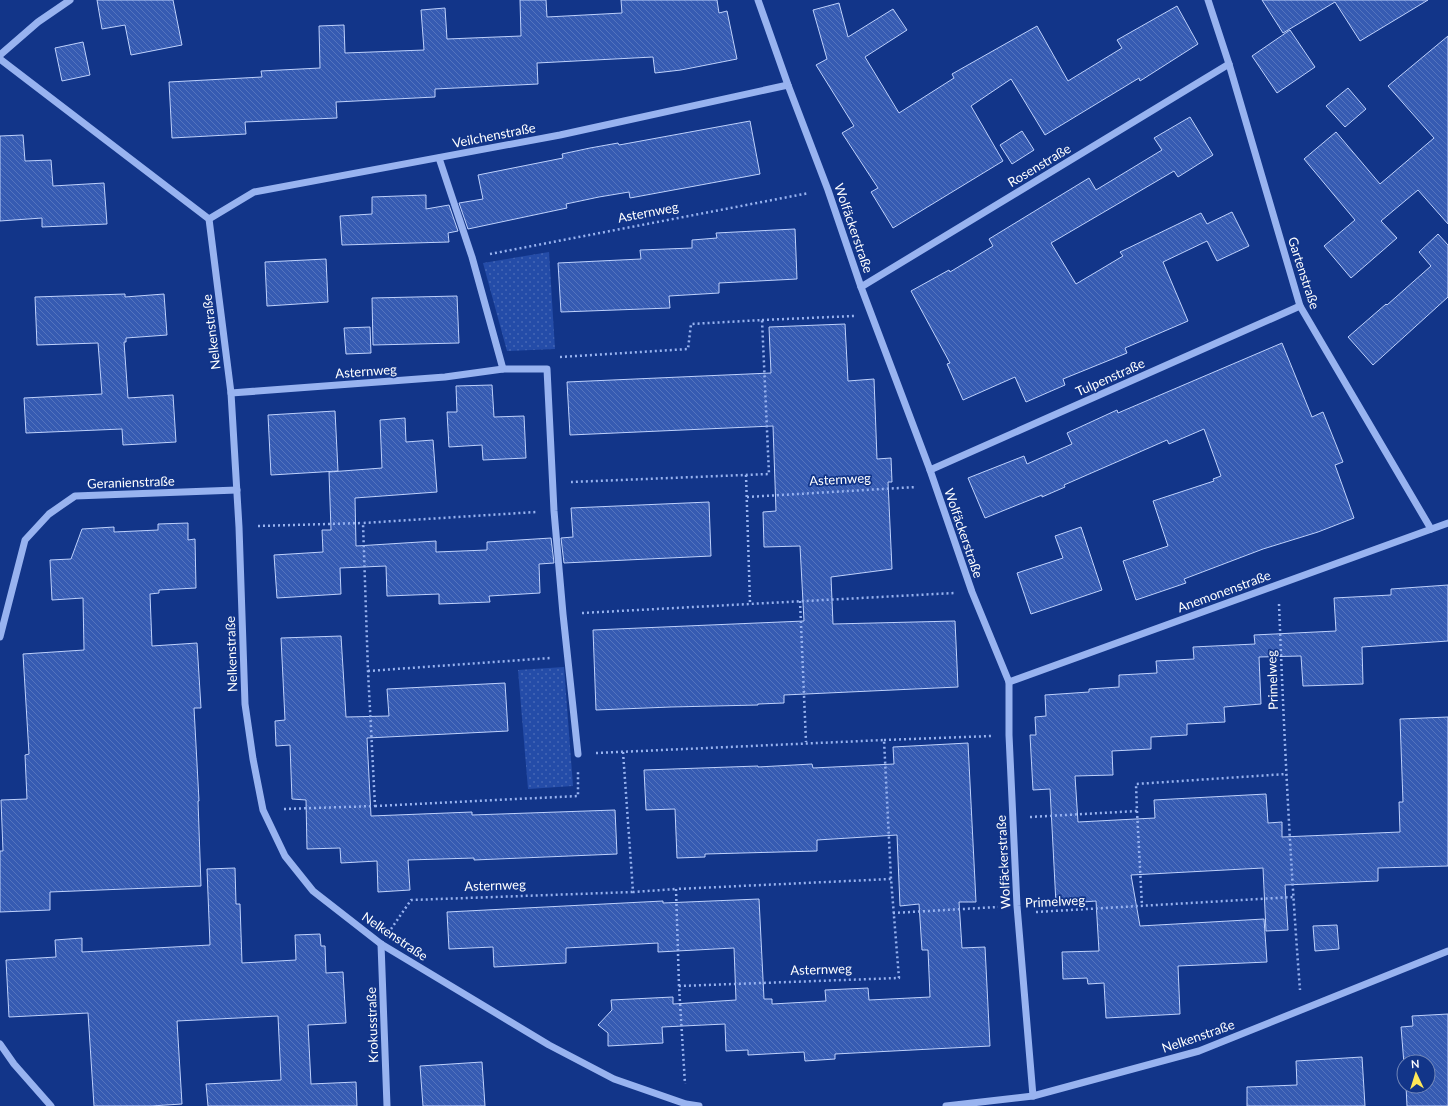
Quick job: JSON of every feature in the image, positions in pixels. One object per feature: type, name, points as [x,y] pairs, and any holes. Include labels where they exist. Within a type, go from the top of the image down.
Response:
[{"type":"street","points":[[0,55],[38,22],[70,0]]},
{"type":"street","name":"Wolfäckerstraße","points":[[758,0],[788,85],[828,190],[861,287],[930,470],[972,592],[1009,682],[1009,735],[1017,909],[1033,1096]]},
{"type":"street","name":"Gartenstraße","points":[[1208,0],[1229,64],[1300,306],[1431,529]]},
{"type":"street","points":[[0,59],[209,219]]},
{"type":"street","name":"Rosenstraße","points":[[861,287],[1229,64]]},
{"type":"street","name":"Veilchenstraße","points":[[209,219],[254,192],[560,135],[788,85]]},
{"type":"street","points":[[439,158],[472,258],[503,369]]},
{"type":"street","name":"Nelkenstraße","points":[[209,219],[231,393],[239,527],[245,704],[253,759],[263,810],[285,856],[313,892],[380,944],[549,1045],[607,1076],[686,1104],[699,1106]]},
{"type":"street","name":"Tulpenstraße","points":[[930,470],[1300,306]]},
{"type":"street","name":"Asternweg","points":[[231,393],[445,377],[503,369],[547,369]]},
{"type":"street","points":[[547,369],[554,511],[578,754]]},
{"type":"street","name":"Geranienstraße","points":[[0,638],[24,540],[49,514],[75,496],[236,490]]},
{"type":"street","name":"Anemonenstraße","points":[[1009,682],[1448,524]]},
{"type":"street","name":"Krokusstraße","points":[[380,944],[387,1106]]},
{"type":"street","name":"Nelkenstraße","points":[[946,1106],[1033,1096],[1199,1051],[1448,951]]},
{"type":"street","points":[[0,1044],[14,1064],[51,1106]]},
{"type":"path","name":"Asternweg","points":[[472,258],[828,190]]},
{"type":"path","points":[[547,369],[546,357],[688,349],[691,324],[872,315]]},
{"type":"path","points":[[553,483],[769,474],[762,320]]},
{"type":"path","points":[[746,475],[750,603]]},
{"type":"path","name":"Asternweg","points":[[747,497],[935,486]]},
{"type":"path","points":[[239,527],[363,524],[554,511]]},
{"type":"path","points":[[363,524],[368,671],[375,806]]},
{"type":"path","name":"Primelweg","points":[[1279,584],[1286,774],[1293,896],[1302,1010]]},
{"type":"path","points":[[563,614],[972,592]]},
{"type":"path","points":[[800,601],[806,742]]},
{"type":"path","points":[[368,671],[568,657]]},
{"type":"path","points":[[263,810],[578,796],[578,754],[806,742],[1009,735]]},
{"type":"path","name":"Asternweg","points":[[679,986],[899,978],[893,913],[884,740]]},
{"type":"path","points":[[623,752],[633,892]]},
{"type":"path","points":[[1142,906],[1136,784],[1286,774]]},
{"type":"path","points":[[1012,818],[1137,811]]},
{"type":"path","name":"Asternweg","points":[[380,944],[411,900],[633,892],[891,879]]},
{"type":"path","points":[[676,889],[679,986],[686,1104]]},
{"type":"path","name":"Primelweg","points":[[1017,909],[1142,906],[1293,896]]},
{"type":"path","points":[[893,913],[1017,909]]},
{"type":"shaded area","points":[[549,252],[555,349],[507,351],[483,263]]},
{"type":"shaded area","points":[[564,667],[573,786],[528,789],[518,670]]},
{"type":"building","points":[[97,0],[173,0],[182,45],[131,55],[125,25],[102,29]]},
{"type":"building","points":[[520,0],[546,0],[547,17],[622,13],[621,0],[717,0],[719,13],[727,11],[737,59],[681,70],[655,73],[653,57],[537,63],[538,84],[435,89],[435,97],[336,102],[337,118],[245,122],[246,134],[172,138],[169,82],[262,77],[261,71],[320,68],[319,26],[344,25],[345,53],[424,50],[421,10],[445,8],[447,39],[521,36]]},
{"type":"building","points":[[1262,0],[1428,0],[1360,41],[1335,2],[1283,33]]},
{"type":"building","points":[[839,3],[848,37],[893,9],[907,30],[865,57],[899,113],[954,78],[952,74],[1037,26],[1068,81],[1122,48],[1117,40],[1177,6],[1198,44],[1140,81],[1139,78],[1045,135],[1011,79],[971,106],[1003,161],[893,228],[871,192],[878,188],[842,133],[854,126],[816,65],[827,59],[813,10]]},
{"type":"building","points":[[1290,30],[1315,67],[1277,93],[1252,56]]},
{"type":"building","points":[[1448,36],[1448,224],[1418,190],[1381,221],[1397,238],[1351,278],[1324,246],[1355,220],[1304,159],[1336,132],[1380,184],[1434,138],[1388,86]]},
{"type":"building","points":[[83,42],[90,75],[62,81],[55,48]]},
{"type":"building","points":[[1348,88],[1366,109],[1345,127],[1326,106]]},
{"type":"building","points":[[1190,117],[1213,155],[1178,177],[1174,171],[1051,243],[1076,284],[1123,256],[1120,252],[1201,213],[1207,224],[1232,212],[1249,246],[1217,261],[1207,241],[1163,262],[1188,321],[1125,348],[1127,353],[1063,379],[1065,385],[1026,402],[1015,377],[963,400],[947,364],[950,363],[911,291],[949,270],[950,272],[993,246],[989,239],[1089,178],[1096,190],[1162,150],[1154,138]]},
{"type":"building","points":[[750,121],[760,174],[630,198],[629,192],[599,197],[566,204],[567,208],[468,229],[459,203],[483,199],[478,175],[563,158],[562,154],[590,148],[618,143],[619,145]]},
{"type":"building","points":[[1022,131],[1034,150],[1012,164],[1000,145]]},
{"type":"building","points":[[23,135],[25,161],[51,160],[53,186],[104,183],[107,224],[42,227],[42,218],[0,221],[0,136]]},
{"type":"building","points":[[426,195],[426,209],[449,205],[458,231],[448,233],[449,242],[342,245],[340,216],[372,214],[372,197]]},
{"type":"building","points":[[795,229],[797,279],[719,283],[719,293],[669,296],[670,308],[561,312],[558,263],[641,259],[640,250],[692,248],[692,240],[717,238],[716,233]]},
{"type":"building","points":[[1438,234],[1448,245],[1448,297],[1373,365],[1348,337],[1431,266],[1419,252]]},
{"type":"building","points":[[326,259],[328,302],[267,306],[265,262]]},
{"type":"building","points":[[125,294],[125,297],[164,294],[167,335],[126,338],[126,342],[124,342],[128,398],[173,395],[176,442],[123,445],[122,429],[26,433],[24,398],[102,394],[98,343],[37,345],[35,297]]},
{"type":"building","points":[[457,296],[459,343],[373,345],[372,298]]},
{"type":"building","points":[[845,324],[848,381],[874,379],[877,459],[891,458],[892,482],[888,482],[892,569],[831,577],[833,624],[955,621],[958,687],[784,695],[784,703],[758,705],[596,710],[593,630],[804,621],[800,546],[764,547],[763,512],[776,511],[773,426],[570,435],[567,382],[771,373],[769,327]]},
{"type":"building","points":[[370,327],[371,353],[346,354],[344,328]]},
{"type":"building","points":[[1282,343],[1312,417],[1323,412],[1343,462],[1335,465],[1354,518],[1318,532],[1263,549],[1184,579],[1186,583],[1136,600],[1123,561],[1168,546],[1153,501],[1214,481],[1213,479],[1221,476],[1204,429],[1169,444],[1167,440],[1064,485],[1065,487],[1042,497],[1042,495],[985,518],[968,478],[1024,456],[1027,464],[1072,444],[1067,433],[1117,410],[1118,413]]},
{"type":"building","points":[[492,385],[494,417],[524,416],[526,458],[483,460],[482,445],[449,447],[447,412],[457,412],[456,386]]},
{"type":"building","points":[[335,411],[338,471],[271,475],[268,415]]},
{"type":"building","points":[[405,418],[406,442],[433,440],[437,492],[355,498],[356,546],[436,541],[436,552],[487,550],[487,542],[551,538],[554,563],[539,564],[540,593],[489,596],[490,602],[439,604],[439,594],[387,596],[386,566],[340,568],[341,594],[277,598],[274,555],[323,552],[322,530],[331,530],[329,472],[382,468],[380,420]]},
{"type":"building","points":[[709,502],[711,556],[564,563],[561,538],[573,537],[571,508]]},
{"type":"building","points":[[188,523],[188,540],[195,539],[196,588],[159,590],[159,593],[150,594],[152,646],[197,643],[201,708],[194,708],[199,801],[201,886],[50,892],[50,910],[0,912],[0,851],[3,851],[1,800],[27,799],[25,755],[29,754],[23,654],[84,650],[83,598],[52,600],[50,560],[71,559],[82,529],[114,527],[114,532],[158,530],[158,524]]},
{"type":"building","points":[[1081,527],[1102,590],[1031,614],[1017,573],[1063,558],[1055,536]]},
{"type":"building","points":[[1448,585],[1448,641],[1362,647],[1363,684],[1303,686],[1301,656],[1259,657],[1261,704],[1224,707],[1225,722],[1187,724],[1187,735],[1151,737],[1151,749],[1112,751],[1113,775],[1075,776],[1078,822],[1155,818],[1154,800],[1266,794],[1268,823],[1282,822],[1282,837],[1400,832],[1399,802],[1403,802],[1400,719],[1448,717],[1448,866],[1378,868],[1378,881],[1285,885],[1288,930],[1266,931],[1263,868],[1131,875],[1140,926],[1264,919],[1267,962],[1178,966],[1180,1014],[1106,1018],[1104,983],[1088,984],[1087,978],[1063,979],[1062,952],[1099,951],[1096,901],[1056,904],[1050,789],[1033,790],[1030,735],[1036,735],[1035,717],[1046,716],[1045,695],[1089,692],[1089,689],[1119,687],[1119,675],[1157,673],[1156,661],[1194,659],[1193,647],[1255,644],[1254,635],[1336,631],[1334,598],[1391,595],[1391,589]]},
{"type":"building","points":[[341,636],[346,717],[389,716],[387,689],[505,683],[508,731],[367,738],[371,816],[472,812],[472,815],[615,810],[617,854],[474,860],[474,858],[408,860],[410,890],[378,892],[377,861],[341,863],[340,848],[307,849],[306,800],[292,799],[290,745],[276,746],[275,721],[285,720],[281,638]]},
{"type":"building","points":[[968,743],[976,902],[959,902],[962,948],[985,947],[990,1046],[835,1054],[835,1059],[805,1061],[804,1052],[748,1055],[748,1050],[726,1051],[725,1024],[662,1027],[663,1043],[608,1046],[608,1033],[598,1025],[612,1010],[611,1000],[673,997],[673,1004],[736,1000],[734,948],[658,952],[658,943],[566,948],[566,963],[494,967],[493,947],[449,949],[447,912],[663,901],[663,903],[759,899],[764,999],[772,999],[772,1004],[826,1001],[825,990],[868,988],[869,1000],[930,997],[928,950],[922,950],[919,904],[900,906],[897,835],[817,840],[817,851],[705,854],[705,857],[677,858],[675,809],[646,810],[644,770],[812,764],[813,768],[894,764],[893,747]]},
{"type":"building","points":[[235,868],[236,904],[240,904],[242,963],[296,960],[295,935],[320,934],[321,946],[325,946],[326,973],[343,972],[346,1023],[308,1025],[311,1084],[356,1082],[357,1106],[208,1106],[206,1084],[281,1080],[278,1016],[177,1021],[182,1104],[151,1106],[94,1106],[88,1013],[9,1017],[6,960],[56,957],[55,940],[82,938],[82,952],[210,945],[207,869]]},
{"type":"building","points":[[1337,925],[1339,949],[1315,951],[1313,926]]},
{"type":"building","points":[[1448,1014],[1448,1106],[1407,1106],[1406,1094],[1436,1094],[1436,1054],[1403,1054],[1401,1027],[1413,1026],[1412,1016]]},
{"type":"building","points":[[1362,1057],[1365,1106],[1247,1106],[1247,1087],[1297,1085],[1296,1061]]},
{"type":"building","points":[[482,1062],[485,1106],[423,1106],[420,1066]]}]
